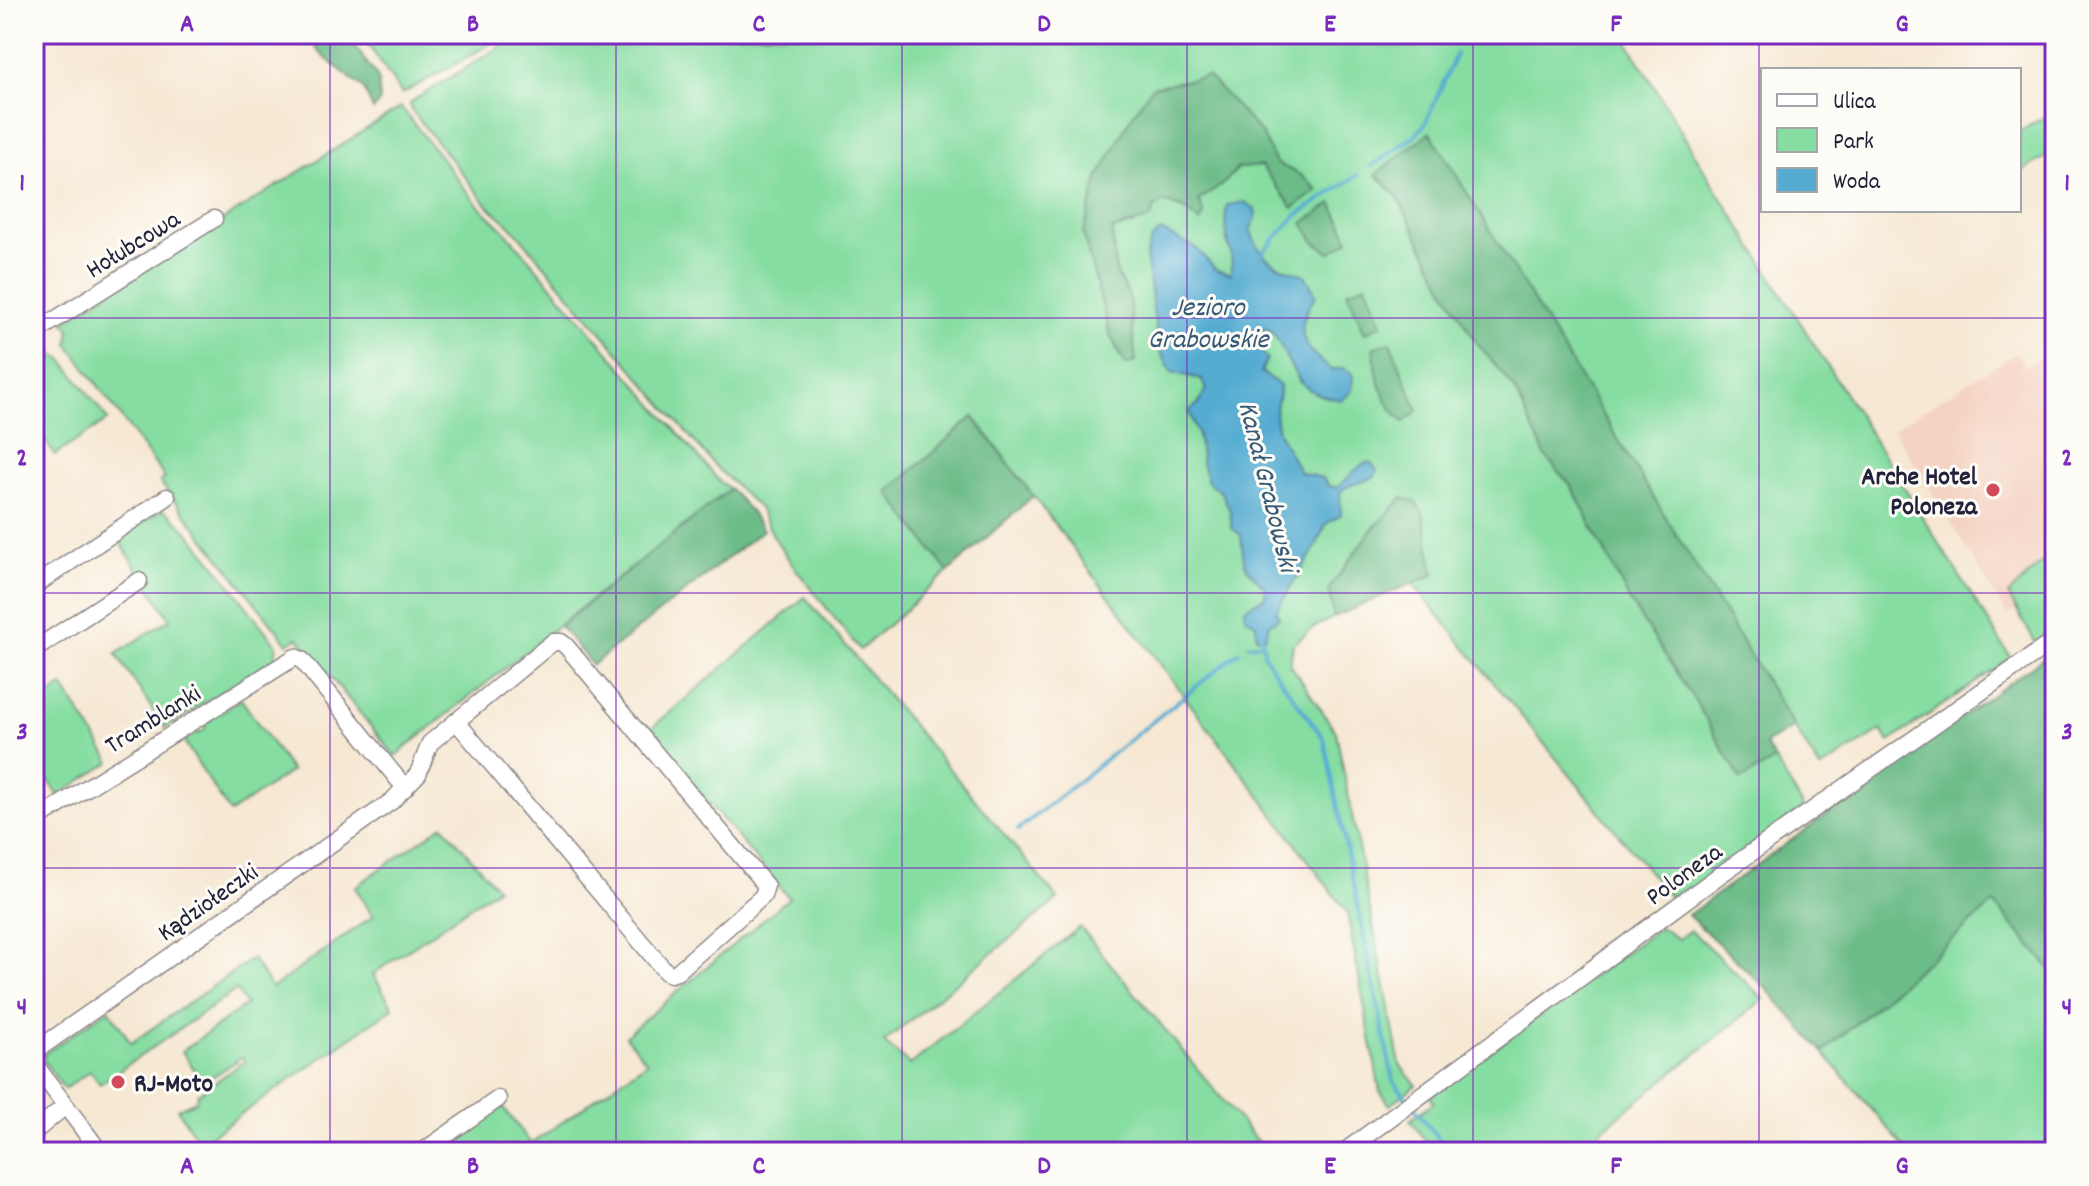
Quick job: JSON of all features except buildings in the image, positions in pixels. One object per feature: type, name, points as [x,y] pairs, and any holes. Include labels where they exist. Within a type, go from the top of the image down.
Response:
[{"type":"street","name":"Hołubcowa","points":[[34,333],[214,219]]},
{"type":"street","points":[[34,586],[167,497]]},
{"type":"street","points":[[34,650],[139,581]]},
{"type":"street","name":"Poloneza","points":[[1344,1152],[1717,877],[2055,640]]},
{"type":"street","name":"Kądziołeczki","points":[[34,1052],[392,801],[418,774],[430,743],[456,721],[553,642],[561,642],[766,886],[763,896],[677,972],[666,972],[456,721]]},
{"type":"street","name":"Tramblanki","points":[[34,821],[295,657],[302,660],[405,788]]},
{"type":"street","points":[[34,1063],[100,1152]]},
{"type":"street","points":[[422,1152],[498,1099]]},
{"type":"street","points":[[34,1132],[65,1106]]},
{"type":"shaded area","name":"Arche Hotel Poloneza","points":[[2055,348],[2055,550],[2008,595],[2016,610],[2008,616],[1893,429],[2016,353],[2025,367]]},
{"type":"green space","points":[[306,34],[346,34],[378,78],[380,101],[373,110],[364,89],[322,55]]},
{"type":"green space","points":[[361,34],[508,34],[402,94]]},
{"type":"green space","points":[[521,34],[1623,34],[1700,163],[2011,658],[1889,742],[1882,730],[1820,769],[1429,133],[1376,175],[1397,196],[1475,340],[1515,390],[1546,457],[1572,487],[1631,603],[1697,704],[1741,779],[1775,760],[1804,808],[1674,902],[1413,584],[1434,574],[1402,498],[1370,532],[1329,589],[1334,617],[1293,644],[1290,664],[1336,732],[1400,1065],[1416,1085],[1390,1105],[1380,1091],[1347,912],[974,417],[888,492],[948,572],[860,650],[794,567],[759,508],[716,467],[511,226],[489,207],[412,111],[410,104]],"holes":[[[1130,119],[1262,134],[1276,164],[1301,175],[1261,166],[1238,168],[1222,185],[1184,209],[1163,202],[1133,225],[1112,230],[1115,266],[1129,296],[1135,362],[1120,356],[1110,334],[1083,234]],[[1256,218],[1250,229],[1264,255],[1285,269],[1305,275],[1316,295],[1304,317],[1302,327],[1306,345],[1332,370],[1344,368],[1300,383],[1276,335],[1268,328],[1258,333],[1261,371],[1280,386],[1275,415],[1278,432],[1300,473],[1322,478],[1329,486],[1336,488],[1352,474],[1375,476],[1340,492],[1333,518],[1326,524],[1315,548],[1277,608],[1278,615],[1269,624],[1260,601],[1265,597],[1266,588],[1246,565],[1241,535],[1232,528],[1230,511],[1222,493],[1208,482],[1202,463],[1198,435],[1189,412],[1207,390],[1201,379],[1172,372],[1158,347],[1154,302],[1196,248],[1216,270],[1231,274],[1233,258],[1226,239]]]},
{"type":"green space","points":[[1208,76],[1262,134],[1276,163],[1301,175],[1318,190],[1293,208],[1261,166],[1238,168],[1222,185],[1199,200],[1204,215],[1200,222],[1184,209],[1164,202],[1154,208],[1151,218],[1112,230],[1115,266],[1129,296],[1136,362],[1126,365],[1110,334],[1083,234],[1098,178],[1130,119],[1152,87]]},
{"type":"green space","points":[[401,107],[478,205],[504,230],[720,482],[730,489],[395,756],[298,637],[288,644],[160,482],[165,478],[68,344],[70,330],[64,321]]},
{"type":"green space","points":[[2055,110],[2055,151],[2021,172],[2021,131]]},
{"type":"green space","points":[[1430,132],[1794,727],[1765,744],[1775,760],[1741,780],[1697,704],[1631,603],[1572,487],[1546,457],[1515,390],[1475,340],[1397,196],[1376,174]]},
{"type":"green space","points":[[1332,203],[1349,240],[1330,253],[1314,241],[1303,223]]},
{"type":"green space","points":[[1366,284],[1382,324],[1365,333],[1347,291]]},
{"type":"green space","points":[[38,337],[46,349],[62,359],[108,420],[55,455],[34,426],[34,340]]},
{"type":"green space","points":[[1390,342],[1418,411],[1404,422],[1385,398],[1376,369],[1373,348]]},
{"type":"green space","points":[[973,417],[1033,496],[948,572],[888,492]]},
{"type":"green space","points":[[730,489],[763,530],[592,665],[560,626]]},
{"type":"green space","points":[[1403,498],[1415,502],[1423,513],[1434,574],[1334,617],[1329,589],[1370,532]]},
{"type":"green space","points":[[162,510],[186,530],[277,645],[275,658],[165,728],[116,654],[170,619],[118,539]]},
{"type":"green space","points":[[2055,550],[2055,633],[2037,645],[2008,595]]},
{"type":"green space","points":[[805,597],[1058,899],[884,1042],[910,1065],[1080,927],[1266,1152],[430,1152],[500,1103],[531,1144],[647,1062],[625,1036],[789,898],[648,731]]},
{"type":"green space","points":[[2046,656],[2055,667],[2055,974],[1994,903],[1823,1052],[1767,989],[1688,915]]},
{"type":"green space","points":[[63,686],[111,762],[58,795],[34,757],[34,705]]},
{"type":"green space","points":[[241,699],[291,771],[230,813],[181,737],[192,730],[197,734],[205,729],[205,723]]},
{"type":"green space","points":[[443,825],[497,888],[373,974],[393,1008],[200,1143],[177,1109],[196,1101],[198,1094],[245,1061],[242,1057],[203,1083],[182,1051],[246,1005],[236,990],[100,1084],[90,1071],[64,1089],[44,1061],[44,1054],[109,1009],[131,1043],[252,959],[272,988],[373,916],[355,887]]},
{"type":"green space","points":[[1994,903],[2055,974],[2055,1152],[1908,1152],[1823,1052]]},
{"type":"green space","points":[[1660,927],[1678,939],[1690,930],[1764,999],[1574,1152],[1434,1152],[1410,1120],[1434,1102],[1430,1096]]},
{"type":"water","name":"Jezioro Grabowskie","points":[[1245,202],[1255,209],[1256,218],[1250,229],[1264,255],[1285,269],[1305,275],[1316,295],[1304,317],[1303,336],[1307,345],[1332,370],[1344,368],[1353,374],[1352,391],[1342,400],[1321,395],[1300,381],[1268,328],[1258,332],[1257,346],[1267,359],[1261,372],[1280,386],[1275,415],[1278,432],[1300,473],[1322,478],[1329,486],[1337,488],[1356,469],[1370,462],[1377,470],[1375,476],[1340,492],[1341,515],[1326,524],[1315,548],[1276,611],[1279,618],[1269,624],[1266,636],[1256,637],[1256,624],[1245,616],[1245,608],[1265,597],[1266,588],[1246,566],[1241,535],[1232,528],[1230,511],[1222,493],[1208,482],[1202,463],[1198,435],[1189,411],[1198,404],[1207,389],[1201,379],[1171,372],[1158,347],[1146,255],[1151,240],[1161,231],[1196,248],[1216,270],[1231,274],[1227,205]]},
{"type":"waterway","name":"Kanał Grabowski","points":[[1463,39],[1466,34]]},
{"type":"waterway","name":"Kanał Grabowski","points":[[1371,166],[1415,136],[1425,124],[1456,54]]},
{"type":"waterway","name":"Kanał Grabowski","points":[[1260,255],[1297,215],[1358,175]]},
{"type":"waterway","name":"Kanał Grabowski","points":[[1261,632],[1264,653],[1272,668],[1324,739],[1393,1080],[1408,1100]]},
{"type":"waterway","points":[[1249,645],[1262,643]]},
{"type":"waterway","points":[[1018,830],[1239,652]]},
{"type":"waterway","name":"Kanał Grabowski","points":[[1414,1107],[1449,1152]]},
{"type":"place","name":"Arche Hotel Poloneza","points":[[1993,490]]},
{"type":"place","name":"RJ-Moto","points":[[118,1082]]}]
